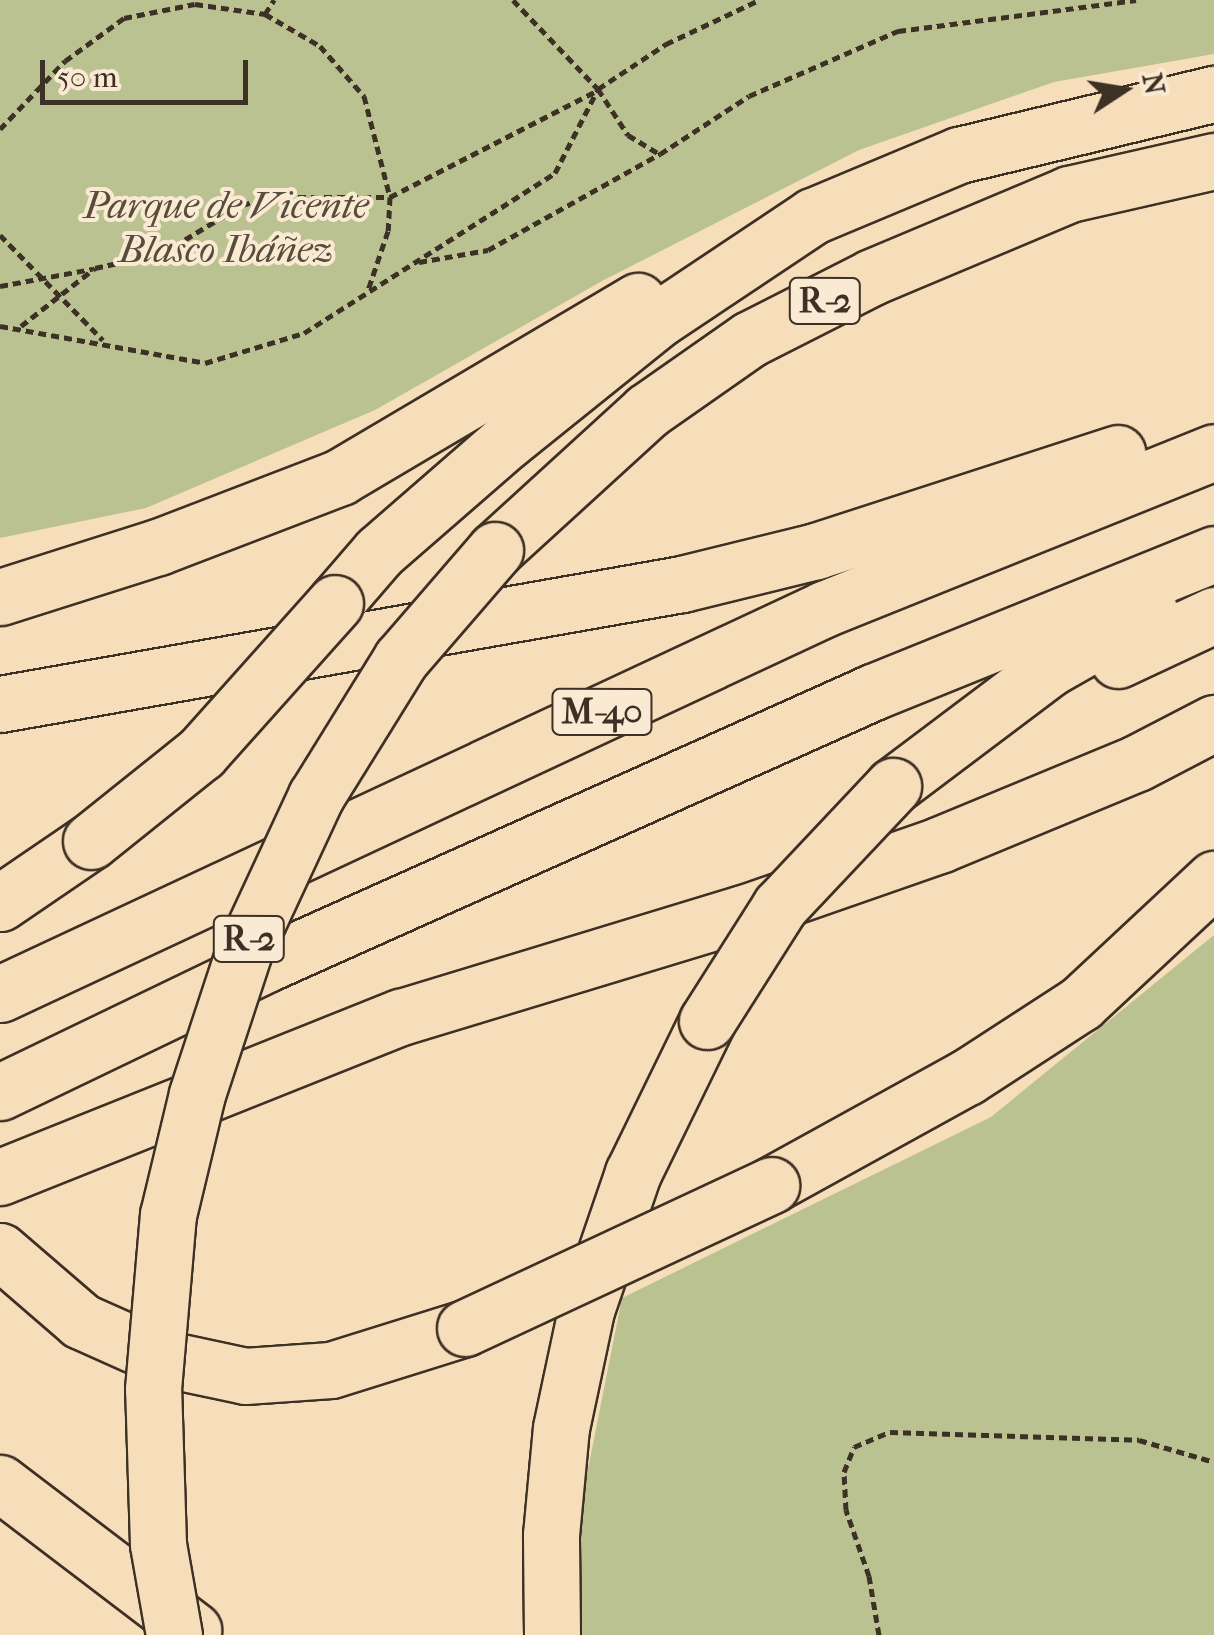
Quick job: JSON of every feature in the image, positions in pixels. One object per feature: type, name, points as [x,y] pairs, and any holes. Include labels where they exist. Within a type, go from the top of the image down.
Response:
[{"type":"highway","points":[[0,597],[158,547],[340,477],[682,276],[960,155],[1214,94]]},
{"type":"highway","name":"R-2","points":[[174,1635],[158,1544],[152,1388],[168,1214],[196,1094],[244,951],[316,796],[401,659],[494,550],[647,412],[750,339],[872,276],[1069,194],[1214,160]]},
{"type":"highway","points":[[0,903],[91,841],[202,753],[379,552],[538,416],[660,318],[813,216]]},
{"type":"highway","points":[[0,704],[682,584],[951,510],[1214,417]]},
{"type":"highway","name":"M-40","points":[[0,994],[824,609],[1214,452]]},
{"type":"highway","points":[[0,578],[158,547]]},
{"type":"highway","name":"M-40","points":[[0,1092],[266,964],[873,692],[1214,554]]},
{"type":"highway","points":[[552,1635],[551,1536],[562,1428],[586,1310],[633,1173],[707,1021],[780,906],[897,797],[1048,670],[1214,578]]},
{"type":"highway","points":[[897,797],[1104,666],[1214,615]]},
{"type":"highway","points":[[0,1177],[401,1017],[744,912],[938,845],[1057,799],[1214,723]]},
{"type":"highway","points":[[0,1251],[81,1320],[166,1360],[245,1376],[331,1370],[465,1328],[771,1185],[967,1078],[1081,1003],[1214,880]]},
{"type":"highway","points":[[0,1483],[199,1635]]},
{"type":"path","points":[[265,14],[274,0]]},
{"type":"path","points":[[513,0],[598,89],[628,135],[660,154]]},
{"type":"path","points":[[0,286],[163,253],[242,206],[272,197],[390,197],[598,89],[666,44],[760,0]]},
{"type":"path","points":[[413,263],[488,250],[660,154],[749,96],[898,31],[1136,0]]},
{"type":"path","points":[[0,129],[64,60],[124,18],[195,4],[265,14],[320,46],[364,96],[390,197],[388,230],[367,292]]},
{"type":"path","points":[[0,326],[20,326],[205,363],[304,333],[555,173],[598,89]]},
{"type":"path","points":[[0,235],[58,301],[105,342]]},
{"type":"path","points":[[20,326],[58,301],[94,268]]},
{"type":"path","points":[[879,1635],[869,1576],[846,1510],[844,1472],[854,1447],[890,1432],[1139,1440],[1214,1462]]},
{"type":"green space","name":"Parque de Vicente Blasco Ibáñez","points":[[0,0],[1214,0],[1214,54],[1054,82],[859,150],[602,281],[375,410],[146,508],[0,538]]},
{"type":"green space","points":[[1214,935],[1214,1635],[581,1635],[581,1504],[622,1298],[991,1117]]}]
